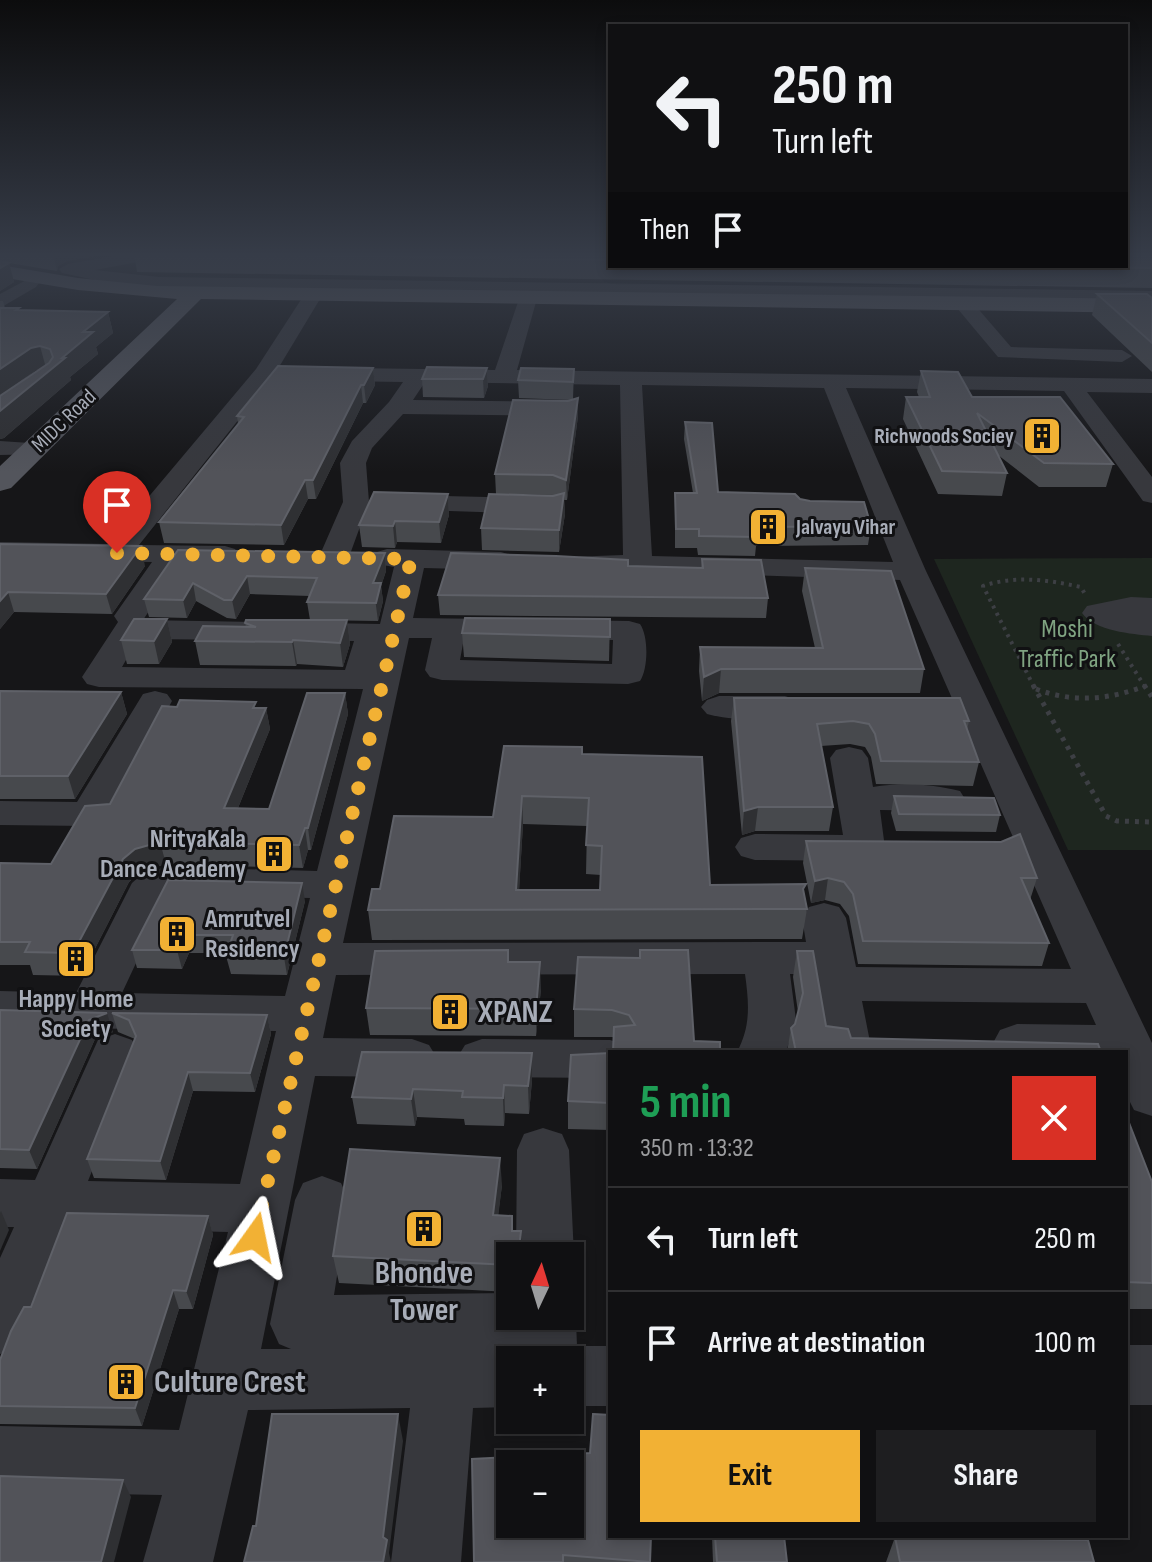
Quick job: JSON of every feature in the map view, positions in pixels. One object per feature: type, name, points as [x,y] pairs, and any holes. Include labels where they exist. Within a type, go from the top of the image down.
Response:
[{"type":"main road","name":"MIDC Road","points":[[0,482],[12,452],[151,326]]},
{"type":"street","points":[[117,553],[264,373],[294,326]]},
{"type":"street","points":[[503,384],[520,326]]},
{"type":"street","points":[[982,326],[1005,353],[1122,356]]},
{"type":"street","points":[[264,373],[419,375],[503,384],[1129,377],[1149,386]]},
{"type":"street","points":[[334,557],[356,502],[352,478],[357,454],[374,428],[397,407],[419,375]]},
{"type":"street","points":[[631,378],[638,564]]},
{"type":"street","points":[[397,407],[503,384],[631,378],[1149,386]]},
{"type":"street","points":[[832,381],[869,510],[911,571],[1152,1096]]},
{"type":"street","points":[[503,384],[568,409]]},
{"type":"street","points":[[1071,385],[1152,495]]},
{"type":"street","points":[[356,502],[553,506]]},
{"type":"street","points":[[468,547],[476,505]]},
{"type":"street","points":[[0,551],[245,556]]},
{"type":"street","points":[[130,616],[172,554]]},
{"type":"street","points":[[304,557],[911,571]]},
{"type":"street","points":[[178,1562],[224,1380],[377,702],[386,637],[411,559]]},
{"type":"street","points":[[1098,613],[1130,624],[1149,607]]},
{"type":"street","points":[[386,637],[359,680],[99,677],[128,629],[373,632],[386,637],[450,628],[629,631],[628,674],[442,670],[450,628]]},
{"type":"street","points":[[237,678],[258,631]]},
{"type":"street","points":[[78,700],[377,702]]},
{"type":"street","points":[[0,813],[88,814],[100,800],[155,701]]},
{"type":"street","points":[[719,707],[810,707]]},
{"type":"street","points":[[931,707],[973,707]]},
{"type":"street","points":[[849,758],[865,848]]},
{"type":"street","points":[[858,807],[865,801],[879,798],[1015,801]]},
{"type":"street","points":[[755,847],[908,848]]},
{"type":"street","points":[[0,1326],[25,1204],[103,1032],[147,893],[166,881],[335,885]]},
{"type":"street","points":[[317,959],[765,958],[831,953],[1101,986]]},
{"type":"street","points":[[831,953],[847,1047],[894,1042]]},
{"type":"street","points":[[765,958],[772,1029],[767,1048]]},
{"type":"street","points":[[0,1009],[103,1032],[300,1036],[608,1059]]},
{"type":"street","points":[[974,1043],[1128,1044]]},
{"type":"street","points":[[543,1150],[545,1242]]},
{"type":"street","points":[[322,1200],[300,1324],[547,1332]]},
{"type":"street","points":[[25,1204],[262,1209]]},
{"type":"street","points":[[1128,1375],[1152,1375]]},
{"type":"street","points":[[584,1376],[608,1376]]},
{"type":"street","points":[[224,1380],[496,1377]]},
{"type":"street","points":[[426,1562],[444,1379]]},
{"type":"street","points":[[0,1459],[203,1463]]},
{"type":"path","points":[[1152,697],[1081,587],[1059,582],[996,580],[983,586],[1035,689],[1106,816],[1117,821],[1152,822]]},
{"type":"path","points":[[1035,689],[1053,697],[1111,698],[1145,686]]},
{"type":"green space","name":"Moshi Traffic Park","points":[[1152,558],[1152,850],[1068,850],[934,559]]},
{"type":"building","points":[[0,326],[91,326],[83,332],[93,332],[0,411],[0,396],[49,363],[53,357],[50,349],[40,346],[31,348],[0,369]]},
{"type":"building","points":[[1133,326],[1152,326],[1152,343]]},
{"type":"building","points":[[278,366],[373,368],[364,385],[361,385],[313,480],[305,480],[281,525],[159,522],[244,417],[237,416]]},
{"type":"building","points":[[427,367],[487,368],[483,379],[422,379]]},
{"type":"building","points":[[521,368],[574,369],[573,382],[518,380]]},
{"type":"building","points":[[921,371],[958,372],[972,397],[1060,397],[1113,464],[1044,463],[977,413],[1007,473],[942,471],[906,397],[930,397]]},
{"type":"building","points":[[578,398],[566,480],[553,475],[495,474],[513,400],[568,401]]},
{"type":"building","points":[[685,422],[712,423],[718,492],[795,494],[800,499],[810,501],[864,502],[871,526],[755,527],[757,537],[699,536],[699,529],[676,529],[675,493],[697,493]]},
{"type":"building","points":[[374,492],[448,494],[439,522],[395,521],[393,526],[359,525]]},
{"type":"building","points":[[564,493],[559,530],[481,528],[489,494],[553,496]]},
{"type":"building","points":[[0,544],[141,546],[106,594],[8,592],[0,601]]},
{"type":"building","points":[[178,550],[385,553],[373,583],[381,583],[376,603],[307,602],[317,578],[247,576],[232,600],[224,600],[193,583],[183,600],[144,599]]},
{"type":"building","points":[[451,553],[628,560],[628,566],[703,568],[702,559],[761,560],[768,598],[438,595]]},
{"type":"building","points":[[805,568],[891,571],[924,669],[721,669],[704,677],[700,647],[823,648]]},
{"type":"building","points":[[465,618],[610,619],[610,637],[462,633]]},
{"type":"building","points":[[134,619],[167,619],[154,641],[121,640]]},
{"type":"building","points":[[246,620],[347,620],[340,643],[195,641],[203,626],[256,627],[245,623]]},
{"type":"building","points":[[0,691],[121,692],[68,776],[0,776]]},
{"type":"building","points":[[307,693],[345,693],[308,828],[305,828],[299,845],[160,842],[135,849],[123,859],[73,953],[25,952],[30,942],[0,942],[0,863],[51,864],[85,806],[110,804],[162,706],[177,707],[180,700],[256,702],[253,708],[266,708],[224,808],[269,809]]},
{"type":"building","points":[[734,698],[960,698],[969,721],[964,721],[979,762],[881,761],[875,734],[869,724],[853,721],[817,724],[833,807],[758,807],[744,811]]},
{"type":"building","points":[[504,746],[582,747],[582,754],[702,757],[710,885],[806,884],[803,889],[807,909],[368,910],[372,889],[380,889],[394,816],[493,817]],"holes":[[[522,796],[589,798],[586,845],[602,846],[600,890],[516,890]]]},
{"type":"building","points":[[894,796],[994,798],[1000,815],[899,814]]},
{"type":"building","points":[[1020,834],[1037,878],[1021,878],[1049,943],[863,941],[853,894],[844,882],[828,878],[815,881],[806,841],[1001,842]]},
{"type":"building","points":[[168,880],[302,883],[284,957],[226,956],[233,935],[184,935],[177,950],[132,950]]},
{"type":"building","points":[[508,950],[508,962],[540,962],[536,1009],[366,1008],[375,951]]},
{"type":"building","points":[[640,950],[688,950],[694,1041],[720,1042],[720,1050],[613,1050],[614,1027],[635,1025],[629,1015],[612,1010],[574,1009],[578,957],[640,958]]},
{"type":"building","points":[[797,951],[813,951],[826,1026],[848,1029],[851,1038],[1098,1044],[1100,1050],[796,1050],[791,1028],[795,1024],[803,993]]},
{"type":"building","points":[[0,1010],[107,1013],[89,1020],[29,1150],[0,1149]]},
{"type":"building","points":[[112,1013],[267,1015],[250,1073],[188,1072],[160,1161],[87,1159],[136,1036],[129,1020]]},
{"type":"building","points":[[362,1052],[532,1053],[528,1086],[504,1085],[503,1098],[462,1097],[463,1091],[413,1089],[411,1099],[352,1097]]},
{"type":"building","points":[[608,1053],[608,1103],[568,1101],[571,1055]]},
{"type":"building","points":[[1128,1120],[1152,1182],[1152,1283],[1128,1282]]},
{"type":"building","name":"Bhondve Tower","points":[[350,1149],[500,1158],[493,1215],[512,1216],[512,1231],[521,1231],[520,1242],[496,1242],[496,1264],[333,1256]]},
{"type":"building","points":[[67,1213],[208,1216],[186,1291],[173,1290],[135,1408],[0,1406],[0,1360],[24,1307],[31,1307]]},
{"type":"building","points":[[272,1414],[398,1414],[383,1537],[387,1540],[383,1562],[244,1562],[253,1526],[256,1526]]},
{"type":"building","points":[[593,1414],[608,1415],[608,1538],[651,1538],[650,1562],[563,1555],[563,1562],[474,1562],[472,1459],[496,1458],[496,1538],[584,1538],[584,1453],[590,1453]]},
{"type":"building","points":[[0,1476],[123,1480],[101,1562],[0,1562]]},
{"type":"building","points":[[715,1538],[784,1538],[787,1562],[717,1562]]},
{"type":"building","points":[[895,1538],[1088,1540],[1094,1562],[900,1562]]},
{"type":"place","name":"Richwoods Sociey","points":[[1042,436]]},
{"type":"place","name":"Jalvayu Vihar","points":[[768,527]]},
{"type":"place","name":"NrityaKala Dance Academy","points":[[274,854]]},
{"type":"place","name":"Amrutvel Residency","points":[[177,934]]},
{"type":"place","name":"Happy Home Society","points":[[76,959]]},
{"type":"place","name":"XPANZ","points":[[450,1012]]},
{"type":"place","name":"Bhondve Tower","points":[[424,1229]]},
{"type":"place","name":"Culture Crest","points":[[126,1382]]},
{"type":"route","points":[[117,553],[411,559],[255,1237]]}]
